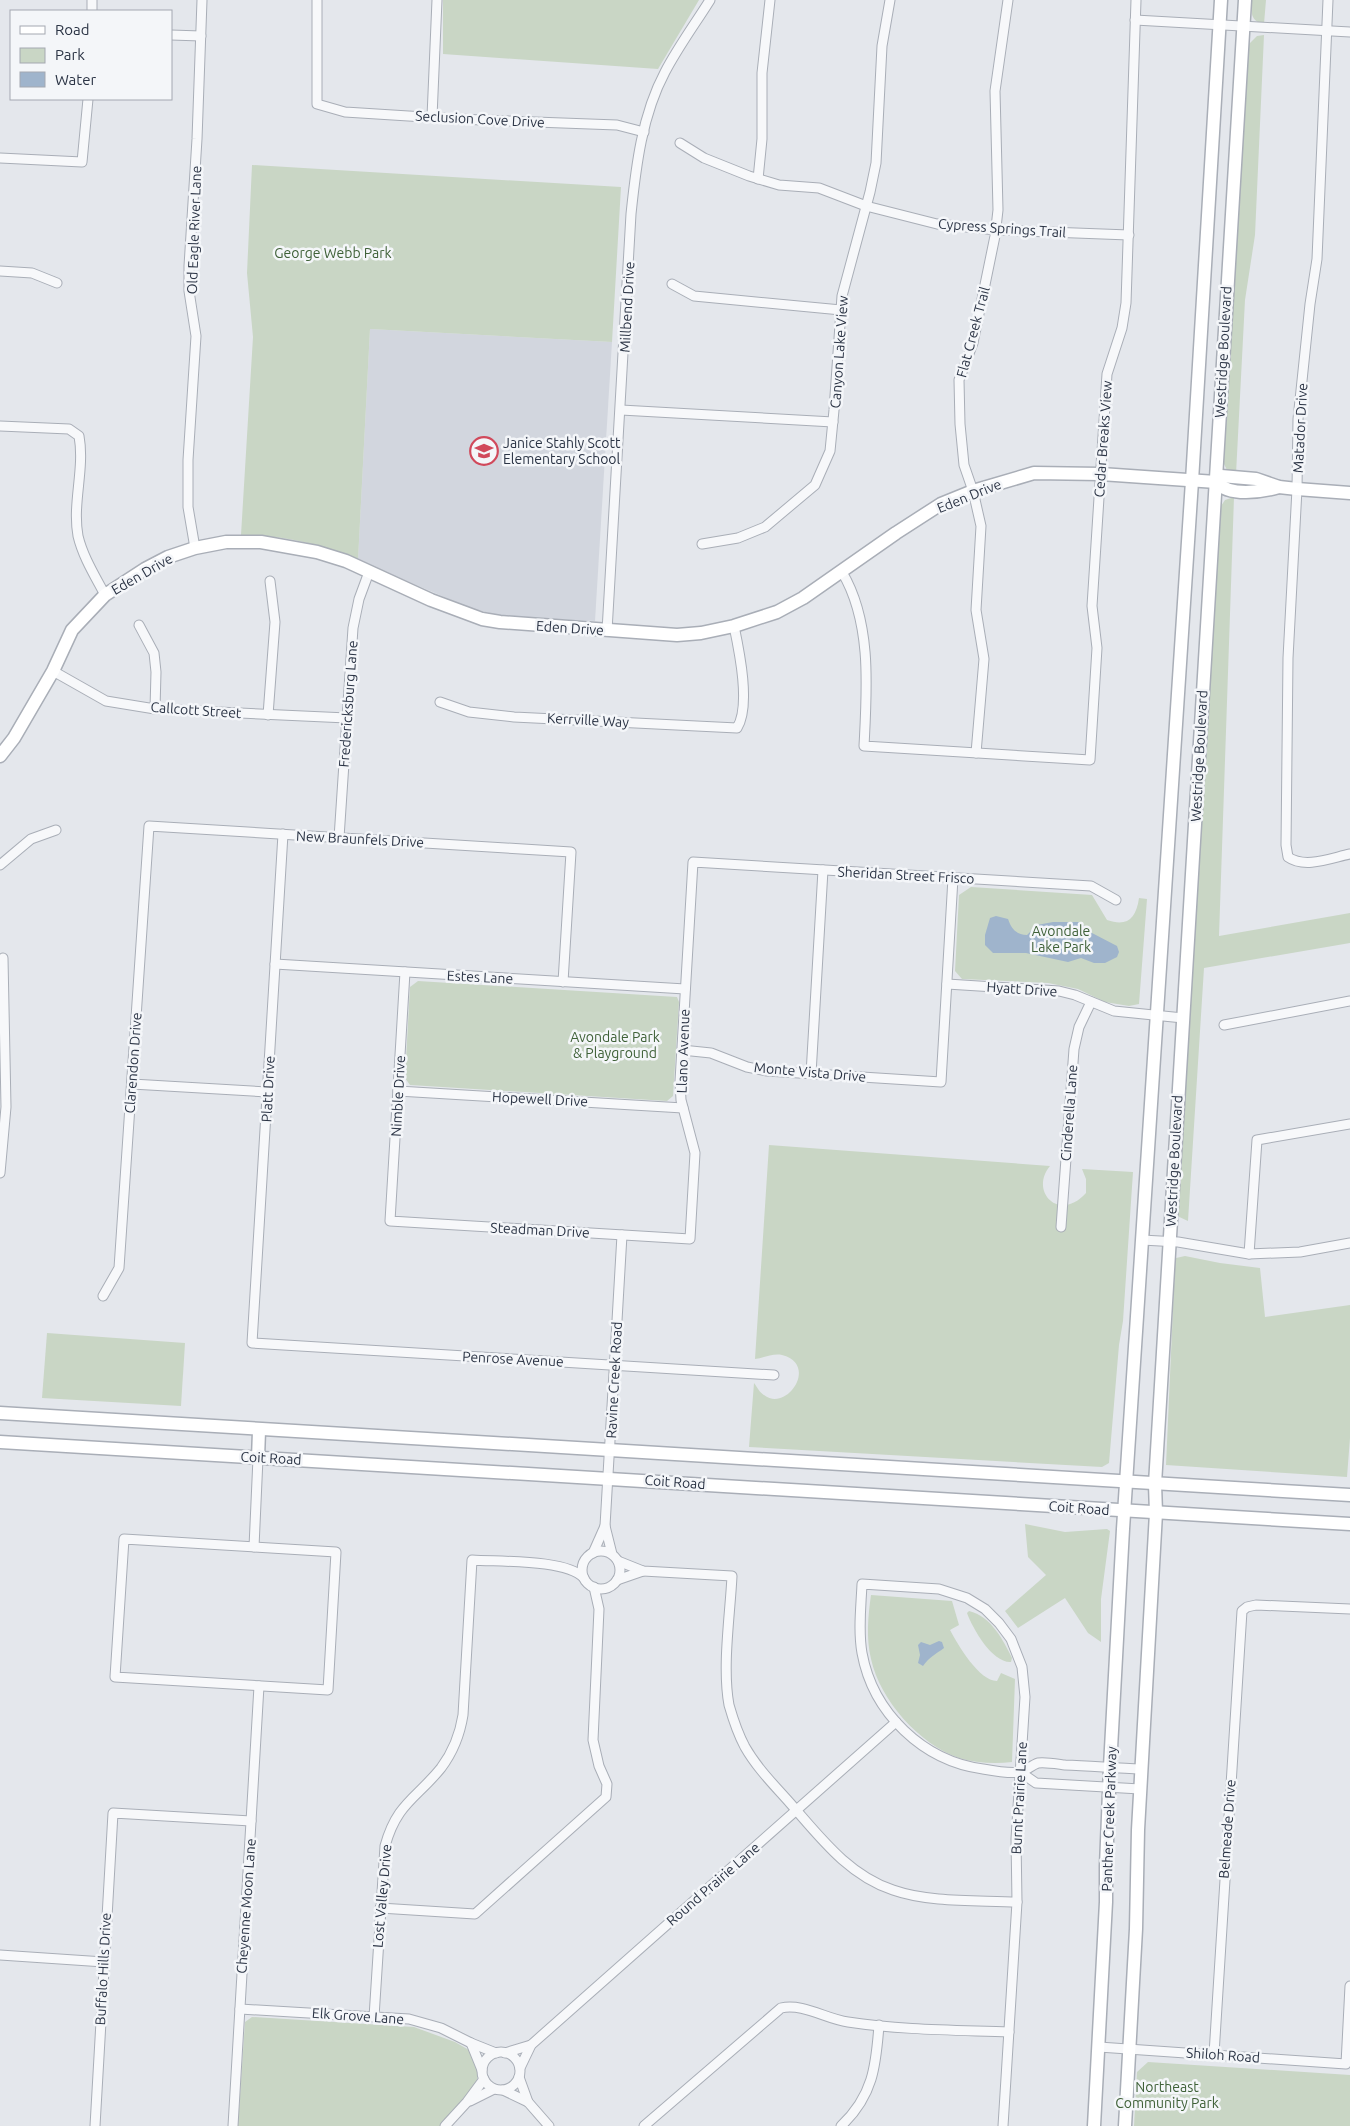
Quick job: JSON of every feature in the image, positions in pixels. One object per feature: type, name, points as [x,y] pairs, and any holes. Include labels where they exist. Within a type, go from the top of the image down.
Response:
[{"type":"main road","name":"Westridge Boulevard","points":[[1125,1511],[1222,0]]},
{"type":"main road","name":"Westridge Boulevard","points":[[1156,1512],[1154,1484],[1245,0]]},
{"type":"main road","name":"Eden Drive","points":[[0,756],[14,738],[54,671],[72,630],[105,595],[145,569],[168,557],[196,548],[226,542],[261,542],[283,545],[339,559],[430,600],[482,619],[607,631],[677,635],[701,633],[734,626],[777,612],[803,598],[941,504],[973,491],[1034,473],[1101,474],[1216,482],[1221,476],[1256,479],[1279,487],[1350,493]]},
{"type":"main road","name":"Coit Road","points":[[0,1414],[1127,1484],[1350,1495]]},
{"type":"main road","points":[[258,1458],[259,1431]]},
{"type":"main road","name":"Coit Road","points":[[0,1442],[608,1477],[1350,1524]]},
{"type":"main road","name":"Panther Creek Parkway","points":[[1094,2126],[1110,1767],[1125,1511]]},
{"type":"main road","points":[[1124,2126],[1137,1912],[1140,1789],[1156,1512]]},
{"type":"street","name":"Old Eagle River Lane","points":[[196,548],[188,507],[188,460],[196,336],[189,290],[189,266],[197,139],[202,0]]},
{"type":"street","name":"Seclusion Cove Drive","points":[[316,0],[317,104],[345,112],[617,124],[644,132]]},
{"type":"street","points":[[432,117],[437,0]]},
{"type":"street","name":"Millbend Drive","points":[[607,631],[631,214],[637,164],[644,132],[664,72],[710,0]]},
{"type":"street","points":[[758,179],[762,139],[762,73],[770,0]]},
{"type":"street","name":"Canyon Lake View","points":[[702,544],[738,538],[766,527],[814,486],[830,451],[842,296],[876,163],[882,46],[890,0]]},
{"type":"street","name":"Flat Creek Trail","points":[[976,753],[984,659],[976,610],[981,526],[973,491],[964,465],[960,424],[960,380],[973,343],[996,230],[998,210],[995,91],[1008,0]]},
{"type":"street","name":"Cedar Breaks View","points":[[976,753],[1090,760],[1097,648],[1092,606],[1107,374],[1122,328],[1126,303],[1136,0]]},
{"type":"street","name":"Matador Drive","points":[[1328,0],[1317,259],[1310,304],[1298,419],[1297,489],[1288,658],[1286,845],[1288,857],[1296,862],[1307,863],[1350,854]]},
{"type":"street","points":[[1135,20],[1350,32]]},
{"type":"street","points":[[172,35],[201,36]]},
{"type":"street","points":[[0,158],[82,162],[88,100]]},
{"type":"street","name":"Cypress Springs Trail","points":[[680,143],[704,158],[758,179],[779,185],[819,188],[866,206],[937,224],[996,230],[1129,235]]},
{"type":"street","points":[[0,272],[32,273],[57,283]]},
{"type":"street","points":[[672,284],[694,296],[841,310]]},
{"type":"street","points":[[621,410],[833,422]]},
{"type":"street","points":[[0,426],[69,429],[79,436],[82,453],[77,514],[78,536],[85,558],[105,595]]},
{"type":"street","name":"Fredericksburg Lane","points":[[339,838],[353,628],[359,599],[369,572]]},
{"type":"street","points":[[842,572],[851,587],[866,662],[864,746],[976,753]]},
{"type":"street","points":[[268,715],[275,622],[270,581]]},
{"type":"street","points":[[139,625],[154,653],[156,672],[155,709]]},
{"type":"street","name":"Kerrville Way","points":[[440,702],[469,712],[514,717],[737,728],[741,722],[743,708],[740,655],[734,626]]},
{"type":"street","name":"Callcott Street","points":[[54,671],[106,701],[155,709],[347,718]]},
{"type":"street","name":"New Braunfels Drive","points":[[149,826],[571,852],[563,982]]},
{"type":"street","name":"Clarendon Drive","points":[[103,1296],[119,1268],[149,826]]},
{"type":"street","points":[[0,865],[31,839],[56,830]]},
{"type":"street","name":"Platt Drive","points":[[252,1343],[283,834]]},
{"type":"street","name":"Sheridan Street Frisco","points":[[693,862],[1091,886],[1116,900]]},
{"type":"street","name":"Llano Avenue","points":[[690,1239],[695,1153],[683,1108],[680,1086],[693,862]]},
{"type":"street","points":[[811,1074],[823,870]]},
{"type":"street","points":[[947,984],[953,878]]},
{"type":"street","points":[[0,1173],[3,1106],[4,958]]},
{"type":"street","name":"Estes Lane","points":[[275,964],[685,989]]},
{"type":"street","name":"Nimble Drive","points":[[390,1221],[405,972]]},
{"type":"street","name":"Hyatt Drive","points":[[947,984],[1059,991],[1114,1011],[1183,1018]]},
{"type":"street","name":"Monte Vista Drive","points":[[682,1050],[711,1053],[758,1070],[941,1082],[947,984]]},
{"type":"street","name":"Cinderella Lane","points":[[1061,1227],[1074,1049],[1079,1027],[1091,1002]]},
{"type":"street","points":[[1224,1025],[1350,1002]]},
{"type":"street","points":[[132,1084],[267,1092]]},
{"type":"street","name":"Hopewell Drive","points":[[398,1091],[683,1108]]},
{"type":"street","points":[[1250,1254],[1257,1140],[1350,1124]]},
{"type":"street","name":"Steadman Drive","points":[[390,1221],[690,1239]]},
{"type":"street","name":"Ravine Creek Road","points":[[612,1554],[605,1526],[622,1235]]},
{"type":"street","points":[[1142,1240],[1169,1241],[1250,1254],[1300,1252],[1350,1243]]},
{"type":"street","name":"Penrose Avenue","points":[[252,1343],[774,1375]]},
{"type":"street","points":[[254,1547],[258,1458]]},
{"type":"street","name":"Ravine Creek Road","points":[[593,1552],[605,1526]]},
{"type":"street","points":[[124,1539],[254,1547],[336,1552],[328,1690],[115,1677],[124,1539]]},
{"type":"street","points":[[563,1566],[575,1564],[593,1552],[602,1550],[612,1554],[618,1561],[643,1571],[732,1576],[727,1674],[727,1691],[732,1714],[740,1736],[751,1757],[797,1810],[841,1860],[861,1875],[882,1886],[918,1896],[1017,1902]]},
{"type":"street","points":[[584,1578],[582,1568],[585,1559]]},
{"type":"street","name":"Lost Valley Drive","points":[[374,2017],[385,1846],[394,1820],[411,1797],[442,1767],[452,1751],[459,1733],[463,1715],[472,1560],[563,1566]]},
{"type":"street","points":[[599,1609],[620,1571],[618,1561]]},
{"type":"street","points":[[380,1908],[475,1914],[603,1800],[608,1791],[596,1757],[593,1732],[599,1609],[594,1587],[580,1574],[563,1566]]},
{"type":"street","points":[[594,1587],[603,1588],[643,1571]]},
{"type":"street","name":"Burnt Prairie Lane","points":[[896,1722],[877,1695],[865,1663],[860,1630],[862,1584],[949,1591],[976,1603],[999,1622],[1016,1648],[1024,1676],[1025,1696],[1016,1839],[1017,1902],[1003,2126]]},
{"type":"street","name":"Belmeade Drive","points":[[1214,2054],[1242,1611],[1247,1607],[1256,1605],[1350,1609]]},
{"type":"street","name":"Cheyenne Moon Lane","points":[[233,2126],[259,1686]]},
{"type":"street","points":[[896,1722],[921,1745],[951,1761],[984,1770],[1020,1772],[1038,1763],[1141,1769]]},
{"type":"street","name":"Round Prairie Lane","points":[[520,2068],[531,2045],[896,1722]]},
{"type":"street","points":[[1020,1772],[1036,1783],[1140,1789]]},
{"type":"street","name":"Buffalo Hills Drive","points":[[94,2126],[113,1812],[251,1821]]},
{"type":"street","points":[[0,1955],[104,1962]]},
{"type":"street","name":"Shiloh Road","points":[[1099,2047],[1346,2064],[1350,1986]]},
{"type":"street","points":[[644,2126],[778,2010],[785,2007],[808,2010],[847,2022],[1009,2032]]},
{"type":"street","name":"Elk Grove Lane","points":[[240,2009],[409,2019],[431,2024],[452,2032],[471,2044],[500,2053]]},
{"type":"street","points":[[840,2126],[855,2111],[869,2087],[876,2062],[879,2025]]},
{"type":"street","points":[[471,2044],[483,2074],[498,2090],[528,2102]]},
{"type":"street","name":"Round Prairie Lane","points":[[500,2053],[531,2045]]},
{"type":"street","points":[[445,2126],[467,2102],[483,2074],[486,2060],[500,2053],[515,2059],[520,2068],[519,2078],[528,2102],[549,2126]]},
{"type":"street","points":[[467,2102],[514,2086],[519,2078]]},
{"type":"shaded area","name":"Janice Stahly Scott Elementary School","points":[[370,329],[612,342],[595,621],[505,617],[470,608],[358,560]]},
{"type":"green space","points":[[443,0],[699,0],[658,69],[443,54]]},
{"type":"green space","points":[[1252,0],[1266,0],[1264,24],[1256,21],[1252,15]]},
{"type":"green space","points":[[1264,35],[1255,235],[1245,300],[1236,474],[1228,472],[1223,462],[1249,44],[1257,36]]},
{"type":"green space","name":"George Webb Park","points":[[252,165],[621,187],[612,342],[370,329],[358,560],[330,549],[301,542],[257,535],[241,535],[253,337],[247,273]]},
{"type":"green space","points":[[1234,497],[1219,936],[1350,913],[1350,943],[1204,968],[1188,1221],[1175,1215],[1221,506],[1225,500]]},
{"type":"green space","name":"Avondale Lake Park","points":[[971,887],[1092,895],[1107,920],[1114,922],[1129,920],[1136,911],[1139,898],[1147,899],[1139,1004],[1129,1006],[1105,1002],[1078,989],[1048,983],[962,979],[955,971],[959,895]]},
{"type":"green space","name":"Avondale Park & Playground","points":[[418,981],[677,997],[679,1002],[673,1096],[667,1101],[410,1085],[405,1078],[410,987]]},
{"type":"green space","points":[[769,1145],[1050,1166],[1044,1176],[1043,1185],[1045,1193],[1050,1200],[1057,1204],[1066,1205],[1076,1201],[1086,1193],[1086,1179],[1082,1169],[1133,1172],[1123,1321],[1119,1345],[1109,1463],[1102,1467],[749,1447],[754,1383],[764,1395],[773,1399],[782,1398],[790,1393],[796,1385],[799,1376],[798,1368],[793,1360],[782,1355],[755,1359]]},
{"type":"green space","points":[[1185,1256],[1260,1268],[1265,1317],[1350,1305],[1350,1438],[1347,1477],[1166,1465],[1175,1264],[1176,1258]]},
{"type":"green space","points":[[47,1333],[185,1343],[181,1406],[42,1398]]},
{"type":"green space","points":[[1025,1524],[1065,1532],[1107,1529],[1110,1531],[1101,1599],[1101,1642],[1088,1633],[1065,1598],[1018,1628],[1005,1611],[1046,1575],[1028,1557]]},
{"type":"green space","points":[[871,1595],[952,1601],[959,1625],[950,1630],[976,1669],[990,1679],[997,1681],[1001,1673],[1015,1679],[1012,1762],[985,1763],[959,1758],[930,1742],[903,1719],[883,1690],[871,1659],[868,1627]]},
{"type":"green space","points":[[969,1611],[990,1623],[1005,1644],[1012,1658],[1011,1662],[997,1657],[984,1644],[970,1620],[967,1613]]},
{"type":"green space","points":[[252,2017],[414,2027],[455,2042],[469,2050],[478,2067],[478,2076],[475,2086],[440,2126],[238,2126],[245,2022]]},
{"type":"green space","name":"Northeast Community Park","points":[[1148,2062],[1350,2075],[1350,2126],[1134,2126],[1137,2072]]},
{"type":"water","points":[[996,916],[1008,919],[1015,931],[1027,935],[1037,925],[1053,922],[1080,922],[1092,933],[1117,946],[1119,952],[1117,957],[1105,963],[1094,963],[1081,958],[1068,962],[1026,953],[993,953],[985,945],[985,935],[990,918]]},
{"type":"water","points":[[939,1641],[942,1642],[944,1648],[930,1658],[923,1666],[918,1663],[920,1655],[918,1645],[921,1642],[930,1645]]},
{"type":"place","name":"Janice Stahly Scott Elementary School","points":[[484,451]]}]
